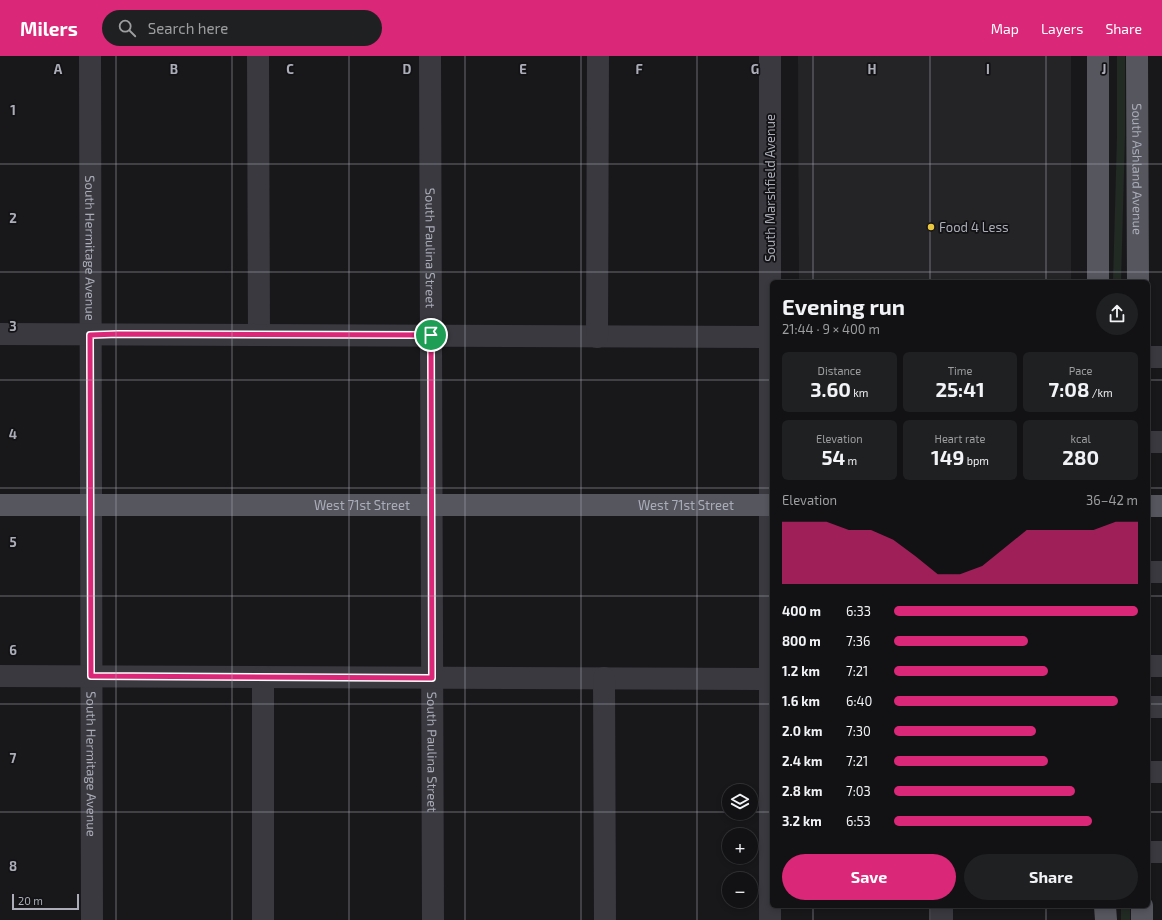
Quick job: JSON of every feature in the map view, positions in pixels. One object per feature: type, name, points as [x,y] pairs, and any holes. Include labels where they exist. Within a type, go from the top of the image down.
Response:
[{"type":"main road","points":[[1098,56],[1098,280]]},
{"type":"main road","name":"South Ashland Avenue","points":[[1137,56],[1138,280]]},
{"type":"main road","name":"West 71st Street","points":[[0,505],[770,506]]},
{"type":"main road","points":[[1150,506],[1162,506]]},
{"type":"main road","points":[[1105,908],[1106,920]]},
{"type":"main road","points":[[1142,908],[1142,920]]},
{"type":"street","name":"South Hermitage Avenue","points":[[90,56],[92,920]]},
{"type":"street","points":[[258,56],[259,335]]},
{"type":"street","name":"South Paulina Street","points":[[430,56],[433,920]]},
{"type":"street","points":[[597,337],[598,56]]},
{"type":"street","name":"South Marshfield Avenue","points":[[770,56],[771,280]]},
{"type":"street","points":[[0,334],[770,337]]},
{"type":"street","points":[[1150,357],[1162,357]]},
{"type":"street","points":[[1150,442],[1162,442]]},
{"type":"street","points":[[1150,572],[1162,572]]},
{"type":"street","points":[[1150,666],[1162,666]]},
{"type":"street","points":[[0,676],[770,679]]},
{"type":"street","points":[[263,677],[263,920]]},
{"type":"street","points":[[604,678],[605,920]]},
{"type":"street","points":[[1150,707],[1162,707]]},
{"type":"street","points":[[1150,772],[1162,772]]},
{"type":"street","points":[[1150,852],[1162,852]]},
{"type":"street","name":"South Marshfield Avenue","points":[[770,908],[770,920]]},
{"type":"street","points":[[942,908],[942,920]]},
{"type":"shaded area","points":[[798,56],[1071,56],[1071,280],[799,280]]},
{"type":"shaded area","points":[[1117,56],[1125,56],[1125,136],[1121,280],[1113,280],[1117,136]]},
{"type":"shaded area","points":[[1121,908],[1130,908],[1130,920],[1121,920]]},
{"type":"place","name":"Food 4 Less","points":[[931,227]]},
{"type":"route","points":[[90,335],[431,335],[430,477],[432,536],[432,678],[91,676],[90,335]]}]
